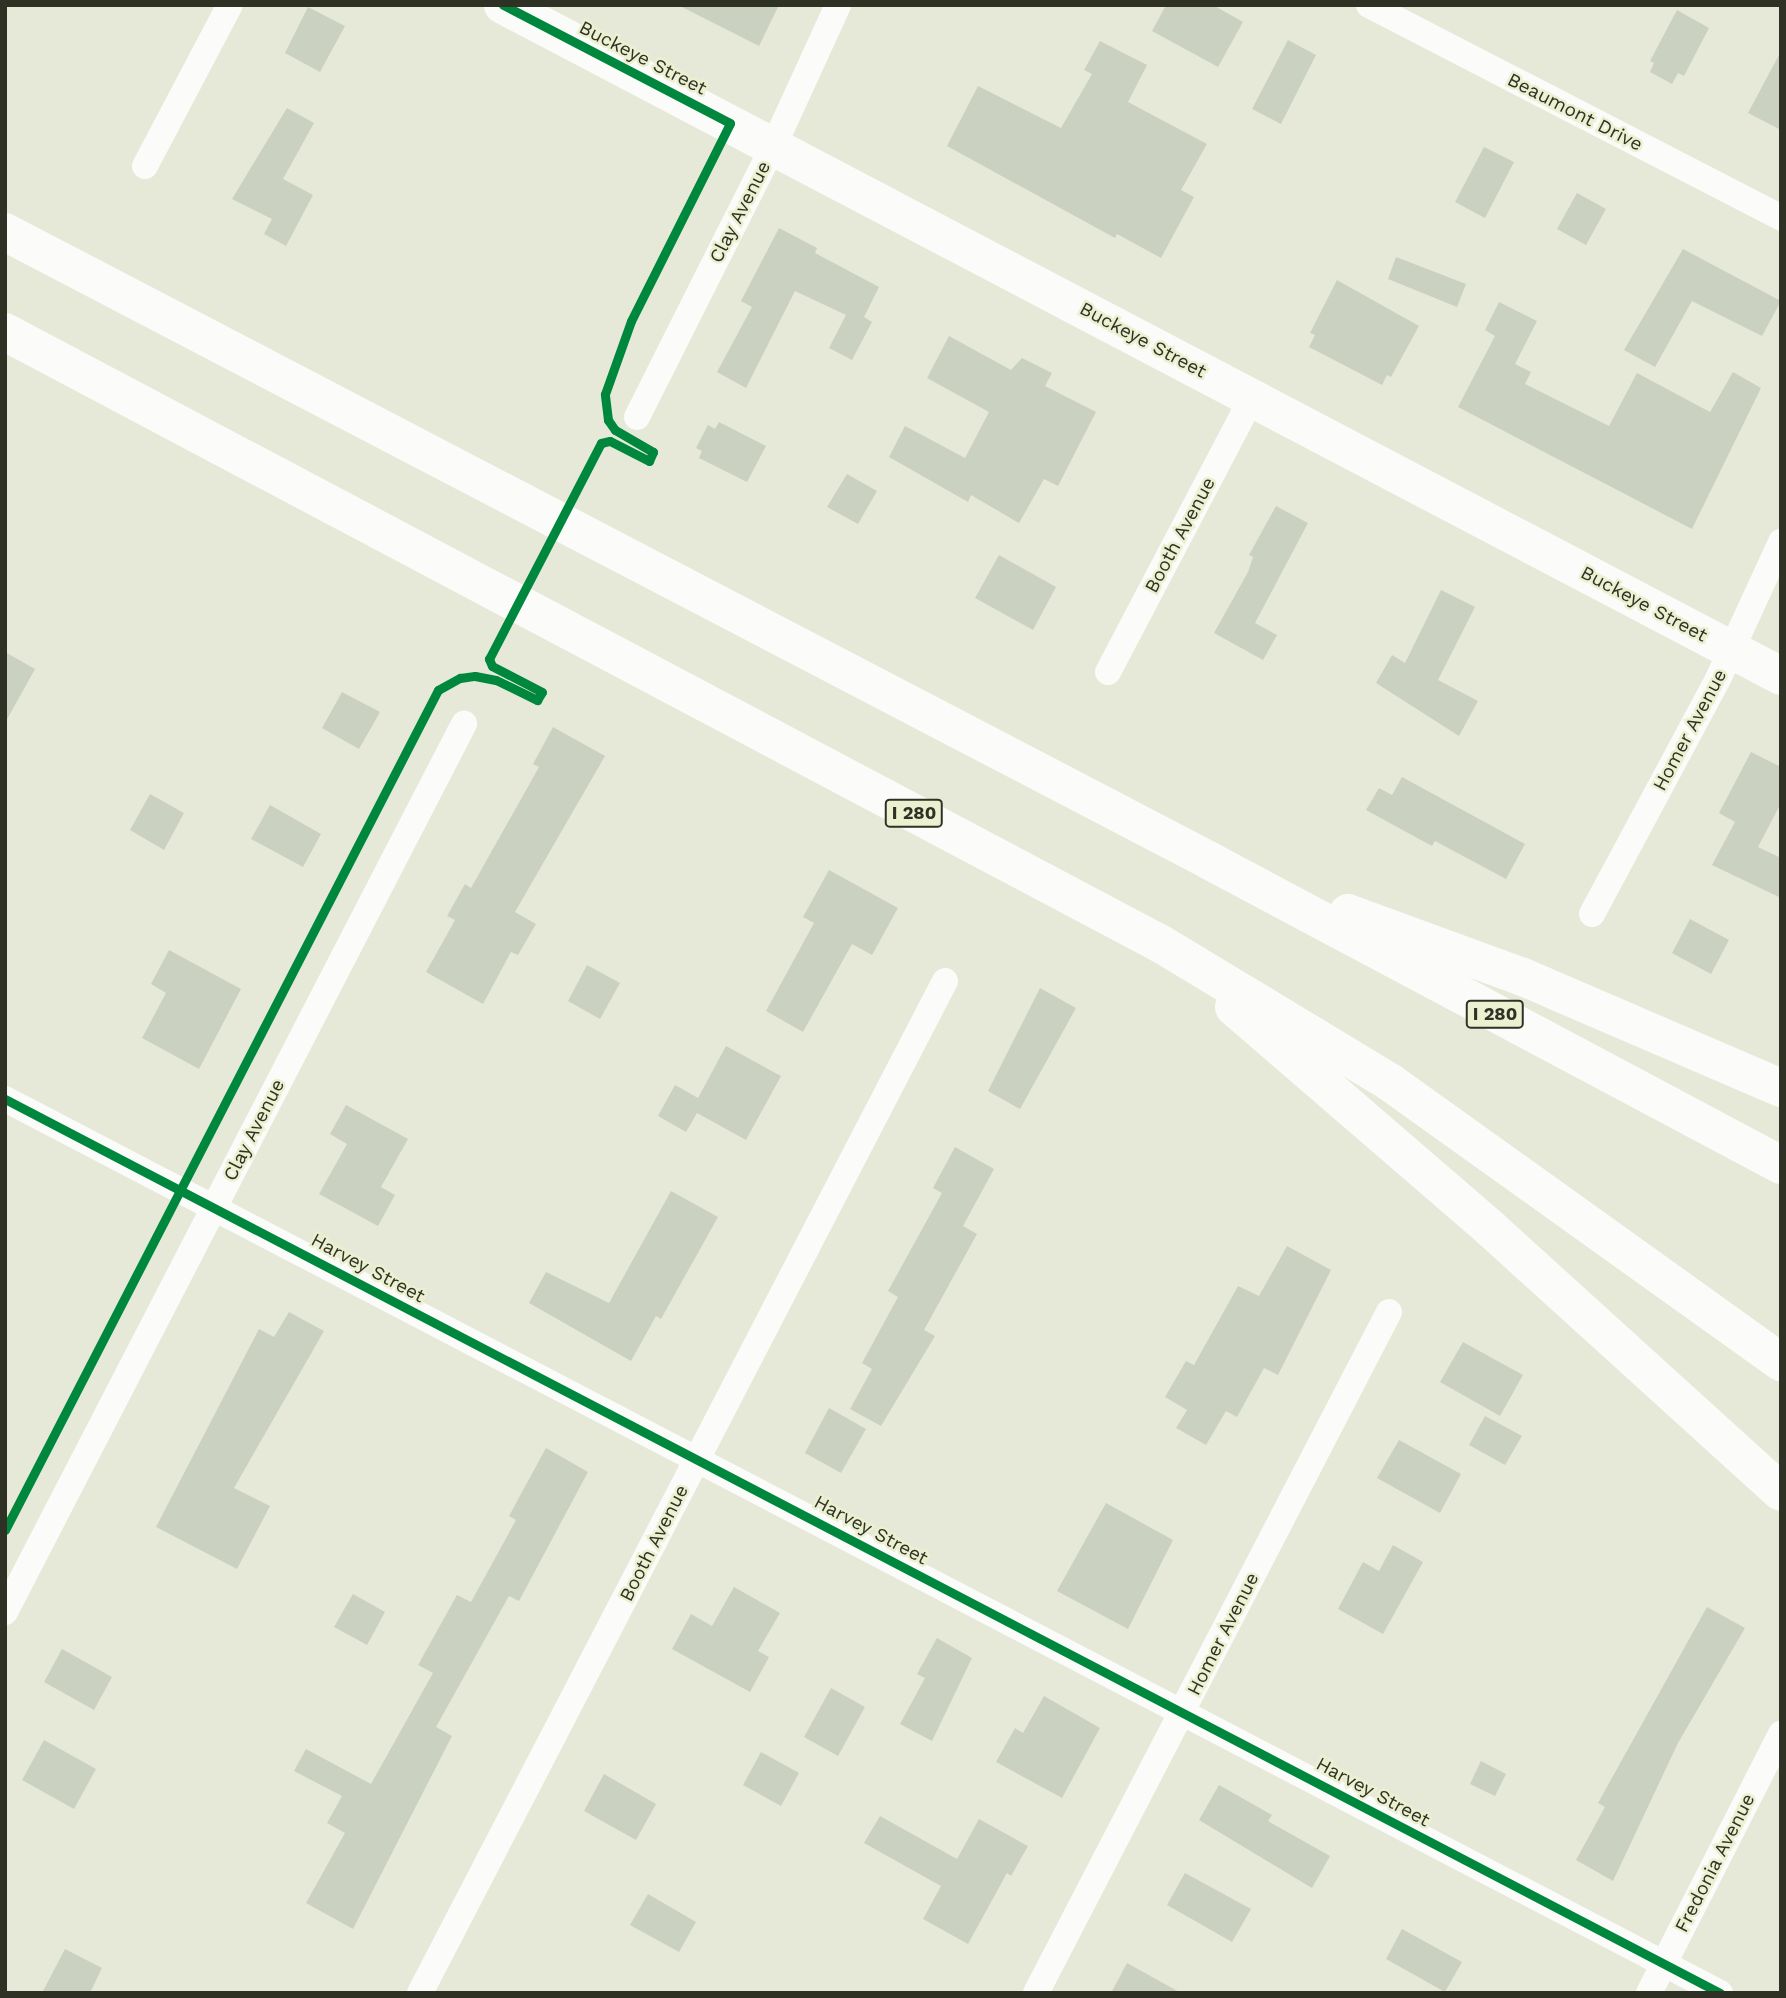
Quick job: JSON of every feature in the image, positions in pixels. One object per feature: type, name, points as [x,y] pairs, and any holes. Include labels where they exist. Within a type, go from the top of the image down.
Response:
[{"type":"main road","name":"Buckeye Street","points":[[503,5],[1781,676]]},
{"type":"main road","name":"I 280","points":[[5,232],[1210,861],[1781,1165]]},
{"type":"main road","name":"I 280","points":[[5,332],[1161,944],[1391,1083],[1781,1362]]},
{"type":"main road","points":[[1210,861],[1523,978],[1781,1088]]},
{"type":"main road","points":[[1161,944],[1491,1229],[1781,1492]]},
{"type":"street","points":[[145,166],[230,5]]},
{"type":"street","name":"Clay Avenue","points":[[637,417],[774,145],[838,5]]},
{"type":"street","name":"Beaumont Drive","points":[[1369,5],[1781,218]]},
{"type":"street","name":"Booth Avenue","points":[[1108,672],[1252,398]]},
{"type":"street","name":"Homer Avenue","points":[[1592,914],[1732,650],[1781,542]]},
{"type":"street","name":"Clay Avenue","points":[[5,1612],[464,724]]},
{"type":"street","name":"Booth Avenue","points":[[420,1993],[945,981]]},
{"type":"street","name":"Harvey Street","points":[[5,1099],[1720,1993]]},
{"type":"street","name":"Homer Avenue","points":[[1036,1993],[1389,1312]]},
{"type":"street","name":"Fredonia Avenue","points":[[1649,1993],[1781,1734]]},
{"type":"building","points":[[678,5],[779,5],[759,46]]},
{"type":"building","points":[[1166,5],[1213,5],[1243,22],[1218,67],[1152,31]]},
{"type":"building","points":[[308,7],[345,26],[320,72],[285,53]]},
{"type":"building","points":[[1677,10],[1709,28],[1684,76],[1678,73],[1672,84],[1650,72],[1654,63],[1650,61]]},
{"type":"building","points":[[1288,40],[1316,55],[1281,124],[1252,109]]},
{"type":"building","points":[[1100,41],[1147,65],[1128,102],[1207,144],[1181,190],[1194,197],[1161,258],[1117,234],[1115,238],[947,146],[978,86],[1061,128],[1092,74],[1084,70]]},
{"type":"building","points":[[1781,51],[1781,130],[1748,113]]},
{"type":"building","points":[[287,108],[314,123],[283,179],[313,195],[286,246],[264,234],[272,219],[232,199]]},
{"type":"building","points":[[1484,147],[1514,162],[1485,218],[1455,202]]},
{"type":"building","points":[[1577,193],[1606,209],[1586,245],[1557,229]]},
{"type":"building","points":[[779,228],[817,248],[815,253],[879,287],[864,317],[872,322],[852,360],[829,348],[846,315],[795,291],[746,388],[717,372],[752,307],[741,301]]},
{"type":"building","points":[[1683,249],[1781,301],[1762,336],[1692,301],[1655,367],[1624,350]]},
{"type":"building","points":[[1396,257],[1466,284],[1457,307],[1388,279]]},
{"type":"building","points":[[1337,280],[1419,326],[1391,377],[1387,375],[1382,385],[1309,347],[1315,335],[1310,333]]},
{"type":"building","points":[[1499,302],[1537,321],[1515,364],[1531,372],[1525,384],[1609,426],[1637,373],[1710,412],[1733,372],[1761,388],[1692,529],[1458,407],[1495,336],[1485,330]]},
{"type":"building","points":[[949,336],[1011,370],[1022,358],[1052,373],[1045,386],[1096,412],[1058,486],[1044,479],[1019,523],[971,495],[968,502],[889,457],[905,426],[965,458],[989,412],[927,378]]},
{"type":"building","points":[[719,422],[766,446],[747,482],[699,458],[702,451],[696,448],[708,425],[715,429]]},
{"type":"building","points":[[847,474],[877,491],[858,524],[827,507]]},
{"type":"building","points":[[1276,506],[1308,523],[1255,623],[1277,635],[1263,660],[1214,633],[1248,572],[1253,557],[1249,555]]},
{"type":"building","points":[[999,555],[1056,587],[1033,630],[975,598]]},
{"type":"building","points":[[1441,590],[1475,607],[1438,680],[1478,701],[1459,736],[1376,683],[1392,655],[1405,663]]},
{"type":"building","points":[[5,652],[35,669],[5,723]]},
{"type":"building","points":[[342,692],[380,712],[359,749],[322,728]]},
{"type":"building","points":[[553,727],[605,756],[515,912],[536,924],[518,955],[511,952],[483,1004],[426,972],[455,920],[447,916],[465,884],[471,888],[539,767],[533,764]]},
{"type":"building","points":[[1751,752],[1781,767],[1781,803],[1758,847],[1781,858],[1781,898],[1712,865],[1735,822],[1719,813]]},
{"type":"building","points":[[1402,777],[1525,844],[1506,879],[1435,841],[1432,846],[1366,810],[1379,788],[1392,795]]},
{"type":"building","points":[[150,794],[184,813],[164,850],[130,830]]},
{"type":"building","points":[[270,805],[321,834],[303,867],[251,839]]},
{"type":"building","points":[[829,870],[898,908],[872,955],[852,944],[803,1032],[766,1011],[814,923],[803,917]]},
{"type":"building","points":[[1690,919],[1729,940],[1711,974],[1672,953]]},
{"type":"building","points":[[169,950],[241,989],[199,1069],[142,1038],[166,993],[151,984]]},
{"type":"building","points":[[587,965],[620,983],[600,1019],[568,1001]]},
{"type":"building","points":[[1040,988],[1076,1008],[1020,1109],[988,1091]]},
{"type":"building","points":[[726,1046],[781,1076],[746,1140],[697,1113],[686,1132],[658,1116],[675,1085],[698,1098]]},
{"type":"building","points":[[346,1105],[408,1139],[381,1187],[395,1195],[378,1226],[319,1194],[347,1144],[330,1134]]},
{"type":"building","points":[[955,1147],[994,1169],[963,1226],[977,1234],[924,1330],[935,1336],[881,1426],[850,1409],[872,1369],[862,1363],[898,1297],[888,1291],[942,1193],[933,1188]]},
{"type":"building","points":[[671,1191],[718,1217],[661,1319],[656,1316],[631,1361],[529,1303],[546,1272],[609,1303]]},
{"type":"building","points":[[1287,1246],[1331,1270],[1278,1375],[1264,1368],[1237,1417],[1226,1411],[1206,1445],[1176,1428],[1187,1410],[1165,1397],[1186,1361],[1194,1365],[1238,1286],[1259,1296]]},
{"type":"building","points":[[289,1312],[324,1331],[234,1488],[270,1506],[237,1569],[156,1527],[259,1329],[274,1337]]},
{"type":"building","points":[[1463,1342],[1523,1375],[1500,1416],[1440,1382]]},
{"type":"building","points":[[829,1408],[866,1429],[841,1473],[805,1453]]},
{"type":"building","points":[[1485,1416],[1522,1436],[1505,1465],[1469,1445]]},
{"type":"building","points":[[1399,1440],[1461,1474],[1440,1513],[1377,1478]]},
{"type":"building","points":[[546,1448],[588,1472],[519,1601],[509,1596],[436,1727],[452,1736],[353,1929],[306,1903],[345,1833],[327,1823],[342,1796],[294,1771],[306,1749],[371,1784],[433,1673],[418,1665],[457,1595],[471,1602],[516,1520],[509,1516]]},
{"type":"building","points":[[1106,1503],[1173,1540],[1128,1629],[1057,1591]]},
{"type":"building","points":[[1393,1545],[1423,1562],[1383,1634],[1338,1609],[1363,1562],[1379,1571]]},
{"type":"building","points":[[734,1587],[780,1613],[758,1651],[769,1657],[750,1692],[672,1649],[691,1614],[712,1626]]},
{"type":"building","points":[[353,1594],[385,1612],[367,1645],[334,1627]]},
{"type":"building","points":[[1707,1607],[1745,1628],[1678,1743],[1613,1881],[1576,1860],[1605,1807],[1598,1803]]},
{"type":"building","points":[[937,1638],[972,1658],[932,1741],[900,1724],[925,1678],[917,1674]]},
{"type":"building","points":[[62,1649],[112,1677],[94,1710],[44,1682]]},
{"type":"building","points":[[831,1688],[865,1707],[838,1756],[804,1737]]},
{"type":"building","points":[[1044,1696],[1100,1728],[1062,1798],[996,1762],[1015,1728],[1023,1733]]},
{"type":"building","points":[[44,1740],[96,1769],[74,1809],[22,1780]]},
{"type":"building","points":[[761,1752],[799,1773],[781,1806],[743,1785]]},
{"type":"building","points":[[1481,1761],[1506,1774],[1495,1796],[1470,1784]]},
{"type":"building","points":[[604,1774],[656,1804],[636,1840],[584,1811]]},
{"type":"building","points":[[1219,1785],[1272,1815],[1268,1821],[1330,1856],[1312,1888],[1199,1820]]},
{"type":"building","points":[[880,1816],[957,1859],[979,1819],[1028,1846],[1011,1876],[1007,1873],[968,1944],[923,1919],[941,1886],[864,1843]]},
{"type":"building","points":[[1185,1873],[1251,1909],[1232,1942],[1167,1905]]},
{"type":"building","points":[[648,1894],[696,1922],[679,1952],[630,1925]]},
{"type":"building","points":[[1402,1929],[1462,1962],[1445,1992],[1386,1959]]},
{"type":"building","points":[[65,1949],[102,1968],[90,1993],[42,1993]]},
{"type":"building","points":[[1127,1963],[1181,1993],[1111,1993]]},
{"type":"cycle path","points":[[5,1530],[438,690],[460,678],[475,676],[496,680],[537,700],[542,692],[492,666],[489,659],[601,443],[610,441],[649,461],[653,452],[615,430],[608,420],[605,394],[631,321],[730,123],[503,5]]},
{"type":"cycle path","points":[[5,1099],[1720,1993]]}]
